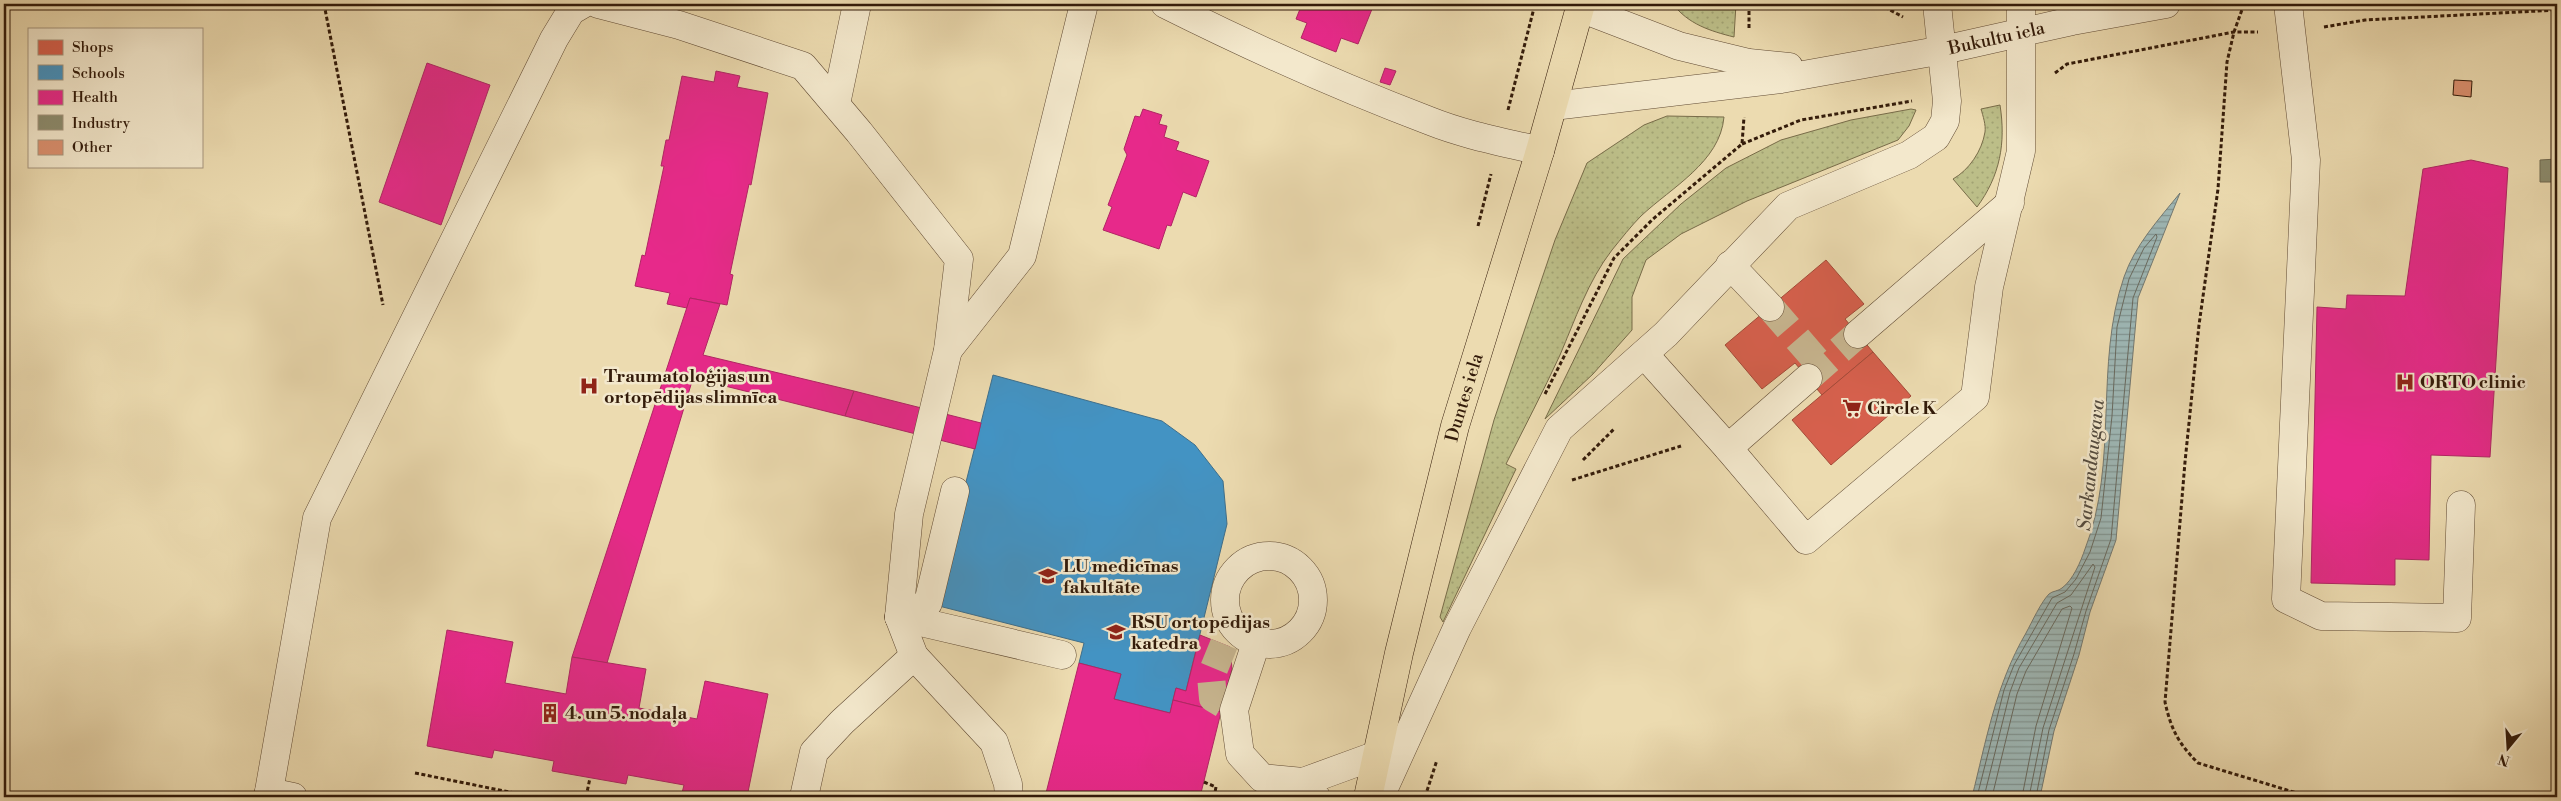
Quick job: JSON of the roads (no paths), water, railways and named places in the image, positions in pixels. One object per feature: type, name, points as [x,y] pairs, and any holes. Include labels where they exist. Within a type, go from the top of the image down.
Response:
[{"type":"main road","name":"Duntes iela","points":[[1368,797],[1399,653],[1456,426],[1540,151],[1581,6]]},
{"type":"street","points":[[276,796],[317,518],[554,40],[571,11],[583,4]]},
{"type":"street","points":[[598,4],[679,25],[803,66],[836,104],[959,260],[948,350],[909,514],[899,616],[914,656],[994,742],[1008,784],[1009,797]]},
{"type":"street","points":[[836,104],[857,4]]},
{"type":"street","points":[[948,350],[1022,256],[1084,4]]},
{"type":"street","points":[[1165,4],[1258,50],[1430,121],[1467,134],[1540,151]]},
{"type":"street","points":[[1380,797],[1457,628],[1559,429],[1666,334],[1788,206],[1909,155],[1936,137],[1945,121],[1947,101],[1937,4]]},
{"type":"street","points":[[1644,354],[1806,540],[1975,397],[1989,287],[2021,151],[2021,4]]},
{"type":"street","name":"Bukultu iela","points":[[1553,106],[1748,73],[1825,70],[1943,50],[2020,32],[2166,4]]},
{"type":"street","points":[[2288,4],[2306,160],[2286,599],[2321,616],[2457,618],[2461,504]]},
{"type":"street","name":"Bukultu iela","points":[[1581,6],[1748,73]]},
{"type":"street","points":[[1858,334],[2010,203]]},
{"type":"street","points":[[1730,265],[1770,307]]},
{"type":"street","points":[[1722,442],[1808,378]]},
{"type":"street","points":[[899,616],[928,604],[955,491]]},
{"type":"street","points":[[899,616],[1062,655]]},
{"type":"street","points":[[1238,639],[1228,707],[1240,754],[1262,778],[1310,789],[1376,755]]},
{"type":"street","points":[[804,797],[814,752],[842,722],[914,656]]},
{"type":"water","points":[[2180,193],[2138,298],[2116,540],[2090,612],[2079,655],[2054,731],[2040,797],[1972,797],[1999,693],[2016,652],[2043,602],[2049,594],[2061,589],[2070,580],[2079,565],[2085,549],[2095,516],[2101,482],[2107,379],[2115,310],[2124,277],[2134,254]]},
{"type":"tunnel","points":[[1770,307],[1821,366]]},
{"type":"tunnel","points":[[1808,378],[1858,334]]},
{"type":"tunnel","points":[[1223,704],[1213,698],[1211,676],[1224,644]]},
{"type":"place","name":"ORTO clinic","points":[[2405,382]]},
{"type":"place","name":"Traumatoloģijas un ortopēdijas slimnīca","points":[[589,386]]},
{"type":"place","name":"Circle K","points":[[1852,408]]},
{"type":"place","name":"LU medicīnas fakultāte","points":[[1048,576]]},
{"type":"place","name":"RSU ortopēdijas katedra","points":[[1116,632]]},
{"type":"place","name":"4. un 5. nodaļa","points":[[550,713]]},
{"type":"water label","name":"Sarkandaugava","points":[[2091,465]]}]
